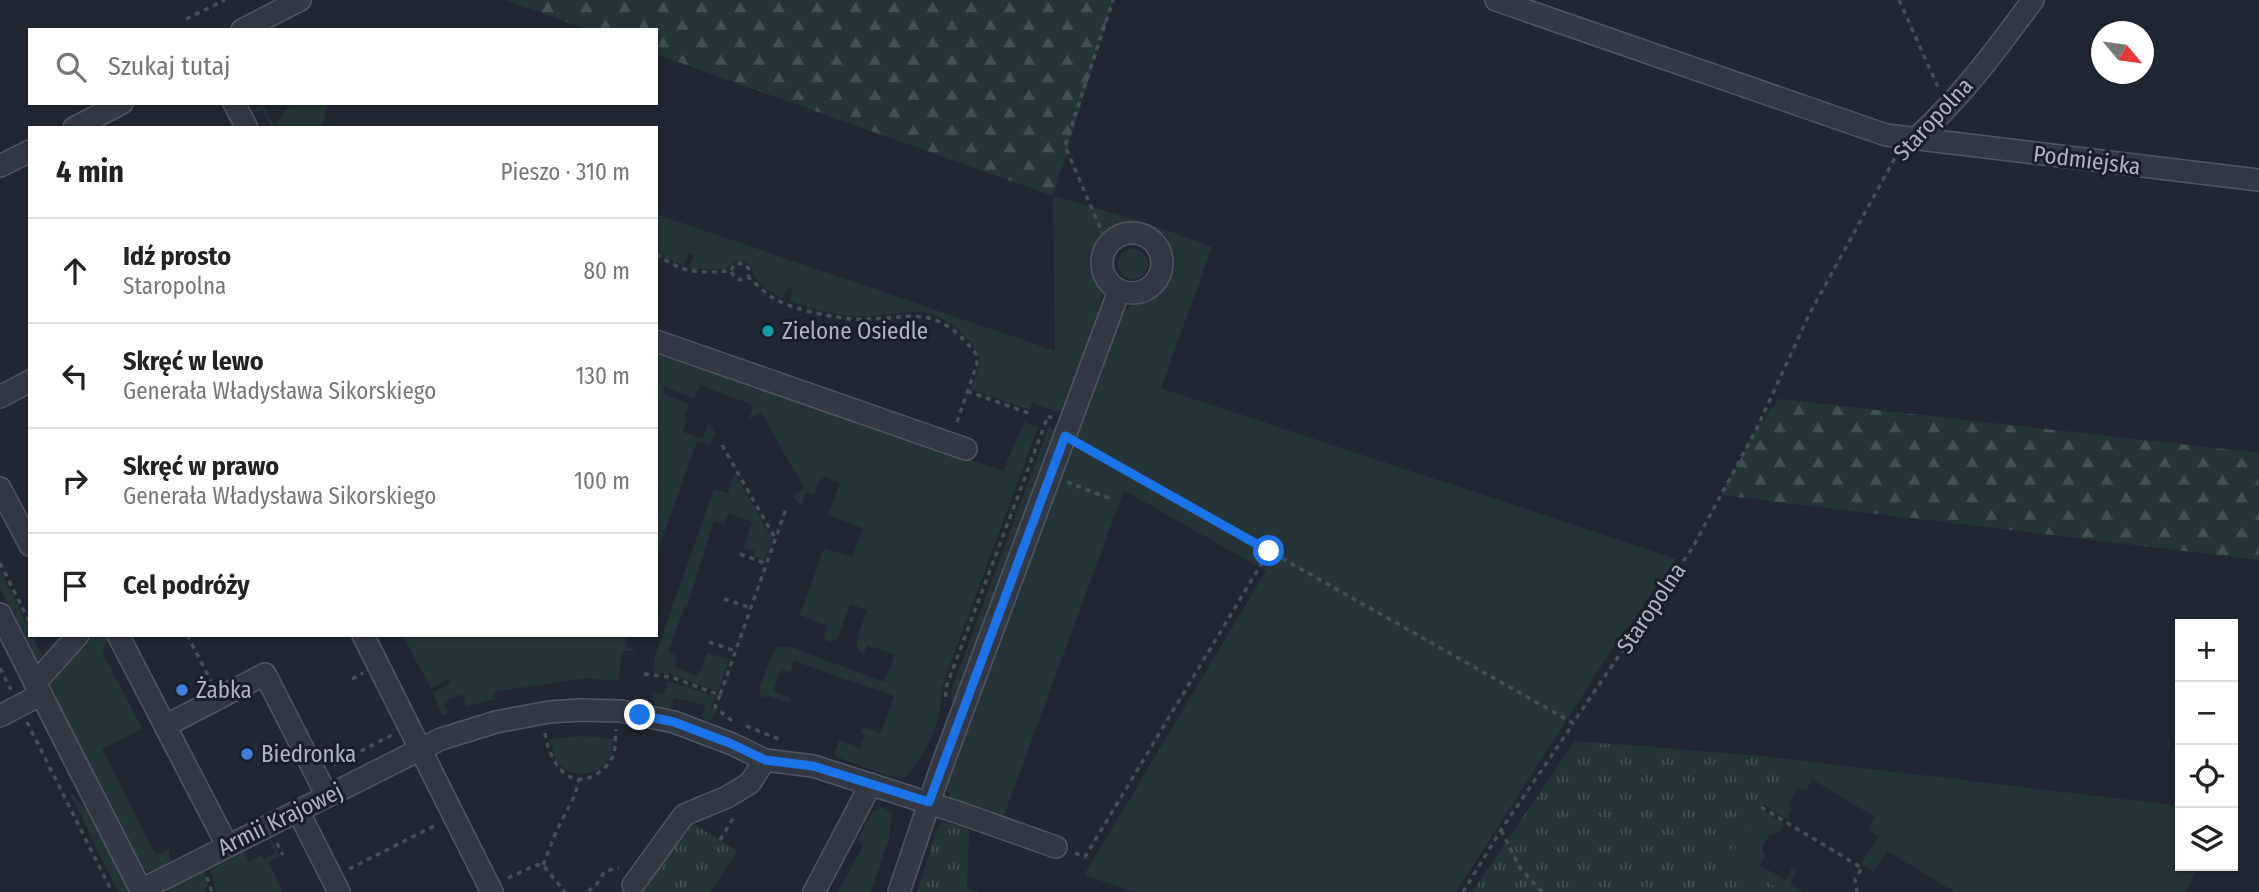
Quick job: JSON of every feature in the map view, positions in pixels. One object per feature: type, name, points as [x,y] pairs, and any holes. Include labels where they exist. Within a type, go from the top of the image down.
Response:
[{"type":"street","points":[[246,28],[300,0]]},
{"type":"street","name":"Podmiejska","points":[[1496,0],[1886,135],[2259,180]]},
{"type":"street","name":"Staropolna","points":[[1914,140],[1933,123],[1987,61],[2033,0]]},
{"type":"street","points":[[78,126],[118,105]]},
{"type":"street","points":[[235,105],[246,126]]},
{"type":"street","points":[[0,166],[28,152]]},
{"type":"street","points":[[1135,233],[1153,241],[1162,258],[1160,276],[1147,290],[1128,294],[1119,291],[1105,276],[1102,266],[1108,246],[1115,239],[1135,233]]},
{"type":"street","points":[[900,892],[929,802],[1119,291]]},
{"type":"street","points":[[658,342],[958,446]]},
{"type":"street","points":[[0,397],[28,382]]},
{"type":"street","points":[[0,488],[28,541]]},
{"type":"street","name":"Armii Krajowej","points":[[0,614],[142,891],[441,739],[496,722],[549,712],[580,710],[621,712],[674,722],[765,760],[813,766],[929,802],[1056,847]]},
{"type":"street","points":[[10,711],[37,689],[77,637]]},
{"type":"street","points":[[119,637],[228,845]]},
{"type":"street","points":[[364,637],[419,749],[500,885]]},
{"type":"street","points":[[165,726],[265,674],[327,796]]},
{"type":"street","points":[[628,876],[684,815],[727,797],[750,783],[765,760]]},
{"type":"street","points":[[814,892],[871,784]]},
{"type":"street","points":[[298,811],[335,885]]},
{"type":"path","points":[[186,19],[225,0]]},
{"type":"path","points":[[1108,246],[1065,146],[1113,0]]},
{"type":"path","points":[[1899,0],[1947,106]]},
{"type":"path","name":"Staropolna","points":[[1463,892],[1501,830],[1693,547],[1756,430],[1809,315],[1886,171],[1898,153],[1914,140]]},
{"type":"path","points":[[658,255],[671,265],[695,273],[731,271]]},
{"type":"path","points":[[731,271],[736,263],[746,264],[750,270],[748,277]]},
{"type":"path","points":[[731,271],[734,277],[740,280],[748,277]]},
{"type":"path","points":[[748,277],[774,299],[815,312],[850,319],[928,316],[952,328],[976,354],[958,446]]},
{"type":"path","points":[[967,391],[1028,413]]},
{"type":"path","points":[[1065,436],[1573,723]]},
{"type":"path","points":[[722,444],[775,538]]},
{"type":"path","points":[[644,674],[671,677],[720,695],[787,506]]},
{"type":"path","points":[[1056,847],[1085,857],[1269,551]]},
{"type":"path","points":[[740,554],[766,564]]},
{"type":"path","points":[[0,563],[28,619]]},
{"type":"path","points":[[724,599],[751,608]]},
{"type":"path","points":[[188,637],[213,685]]},
{"type":"path","points":[[709,642],[735,650]]},
{"type":"path","points":[[0,668],[5,679],[10,711],[112,892]]},
{"type":"path","points":[[0,682],[5,679]]},
{"type":"path","points":[[544,724],[549,754],[557,766],[579,779],[597,774],[613,757],[617,723]]},
{"type":"path","points":[[316,774],[397,732]]},
{"type":"path","points":[[542,865],[575,795],[579,779]]},
{"type":"path","points":[[1761,807],[1862,868],[1855,879],[1857,892]]},
{"type":"path","points":[[720,840],[737,811]]},
{"type":"path","points":[[335,885],[365,861],[445,820]]},
{"type":"path","points":[[1501,830],[1520,868],[1542,892]]},
{"type":"path","points":[[400,836],[403,841]]},
{"type":"path","points":[[276,842],[283,855]]},
{"type":"path","points":[[362,855],[365,861]]},
{"type":"path","points":[[500,885],[536,865],[542,865],[565,892]]},
{"type":"path","points":[[588,892],[595,887],[605,871],[628,876]]},
{"type":"green space","points":[[506,0],[1113,0],[1053,196],[658,55],[658,28],[583,28]]},
{"type":"green space","points":[[263,105],[274,126],[271,126],[262,109],[249,115],[247,113]]},
{"type":"green space","points":[[290,105],[328,105],[323,126],[274,126]]},
{"type":"green space","points":[[1053,196],[1147,223],[1212,247],[1161,388],[1676,559],[1607,657],[1456,892],[1134,892],[1084,875],[1266,571],[1124,490],[1003,818],[951,800],[947,791],[948,777],[1121,313],[1158,292],[1169,277],[1172,266],[1170,255],[1166,244],[1158,236],[1137,226],[1124,227],[1111,233],[1099,248],[1096,265],[1101,297],[1097,317],[1062,410],[1057,412],[1033,402],[1029,410],[971,389],[980,363],[979,356],[961,332],[935,315],[911,312],[861,316],[828,312],[790,301],[793,289],[787,288],[783,298],[772,293],[758,281],[751,266],[744,261],[736,261],[725,269],[691,269],[694,254],[689,253],[683,266],[658,253],[658,215],[1055,351]]},
{"type":"green space","points":[[1133,249],[1143,254],[1148,264],[1143,274],[1133,279],[1123,274],[1118,264],[1123,254]]},
{"type":"green space","points":[[658,353],[1003,471],[1024,422],[1038,427],[941,689],[939,713],[932,736],[906,777],[889,776],[834,756],[839,740],[860,748],[865,734],[861,733],[863,727],[881,733],[894,696],[794,661],[790,672],[781,669],[773,691],[791,698],[789,703],[769,696],[765,698],[760,694],[759,688],[777,647],[790,647],[884,682],[895,655],[867,645],[864,654],[858,651],[857,638],[867,610],[850,604],[838,638],[830,642],[823,639],[828,626],[800,615],[824,548],[852,557],[863,528],[828,515],[840,483],[822,476],[814,495],[806,492],[801,506],[792,496],[804,488],[761,412],[749,419],[753,405],[700,385],[692,398],[665,387],[663,393],[689,404],[683,432],[703,439],[708,424],[715,433],[710,445],[697,441],[658,550]]},
{"type":"green space","points":[[1779,399],[2259,453],[2259,560],[1721,495],[1756,430]]},
{"type":"green space","points":[[1049,426],[1054,431],[952,706],[951,691]]},
{"type":"green space","points":[[734,472],[772,539],[764,560],[754,556],[755,551],[744,548],[752,522],[728,513],[724,524],[714,521],[687,606],[668,652],[677,656],[674,667],[698,676],[707,653],[729,659],[718,691],[670,674],[653,673],[655,656],[714,489],[728,493]]},
{"type":"green space","points":[[0,570],[28,626],[28,637],[33,637],[44,659],[40,661],[35,658],[0,589]]},
{"type":"green space","points":[[90,637],[109,637],[102,651],[142,729],[102,749],[156,855],[169,849],[170,861],[158,871],[147,870],[140,865],[49,687],[52,677]]},
{"type":"green space","points":[[403,637],[627,637],[625,646],[637,651],[622,651],[619,681],[585,678],[494,692],[495,699],[466,707],[463,694],[444,702],[448,714],[442,716],[433,693],[451,683],[449,679],[431,688]]},
{"type":"green space","points":[[667,681],[715,697],[711,707],[717,712],[707,721],[702,717],[705,705],[674,698],[669,711],[659,708],[653,700],[652,692],[665,694]]},
{"type":"green space","points":[[582,736],[613,739],[611,755],[607,762],[595,771],[587,773],[573,772],[560,764],[550,739]]},
{"type":"green space","points":[[1575,741],[1761,756],[1760,760],[1782,773],[1734,851],[1713,838],[1708,845],[1784,892],[1472,892]]},
{"type":"green space","points":[[1761,756],[2175,805],[2175,871],[2196,871],[2185,892],[1955,892],[1887,851],[1874,872],[1861,864],[1878,837],[1869,830],[1875,817],[1813,780],[1806,790],[1798,788],[1789,802],[1792,809],[1787,819],[1763,804],[1782,773],[1759,760]]},
{"type":"green space","points":[[68,789],[94,819],[131,892],[118,892]]},
{"type":"green space","points":[[881,807],[892,812],[889,838],[871,892],[838,892],[863,846],[858,839],[872,812]]},
{"type":"green space","points":[[1760,809],[1784,824],[1778,833],[1770,834],[1762,848],[1765,857],[1760,865],[1785,880],[1792,868],[1797,871],[1790,884],[1803,892],[1784,892],[1708,845],[1713,837],[1734,850]]},
{"type":"green space","points":[[689,821],[737,851],[711,892],[643,892]]},
{"type":"green space","points":[[943,822],[969,828],[967,888],[978,892],[917,892],[939,824]]},
{"type":"green space","points":[[271,839],[280,856],[269,862],[282,892],[216,892],[210,870],[244,852],[249,862],[261,855],[264,859],[275,853],[269,840]]},
{"type":"green space","points":[[203,867],[208,885],[203,892],[167,892],[178,880]]},
{"type":"place","name":"Zielone Osiedle","points":[[768,331]]},
{"type":"place","name":"Żabka","points":[[182,690]]},
{"type":"place","name":"Biedronka","points":[[247,754]]},
{"type":"route","points":[[640,715],[674,722],[765,760],[813,766],[929,802],[1065,436],[1269,551]]}]
